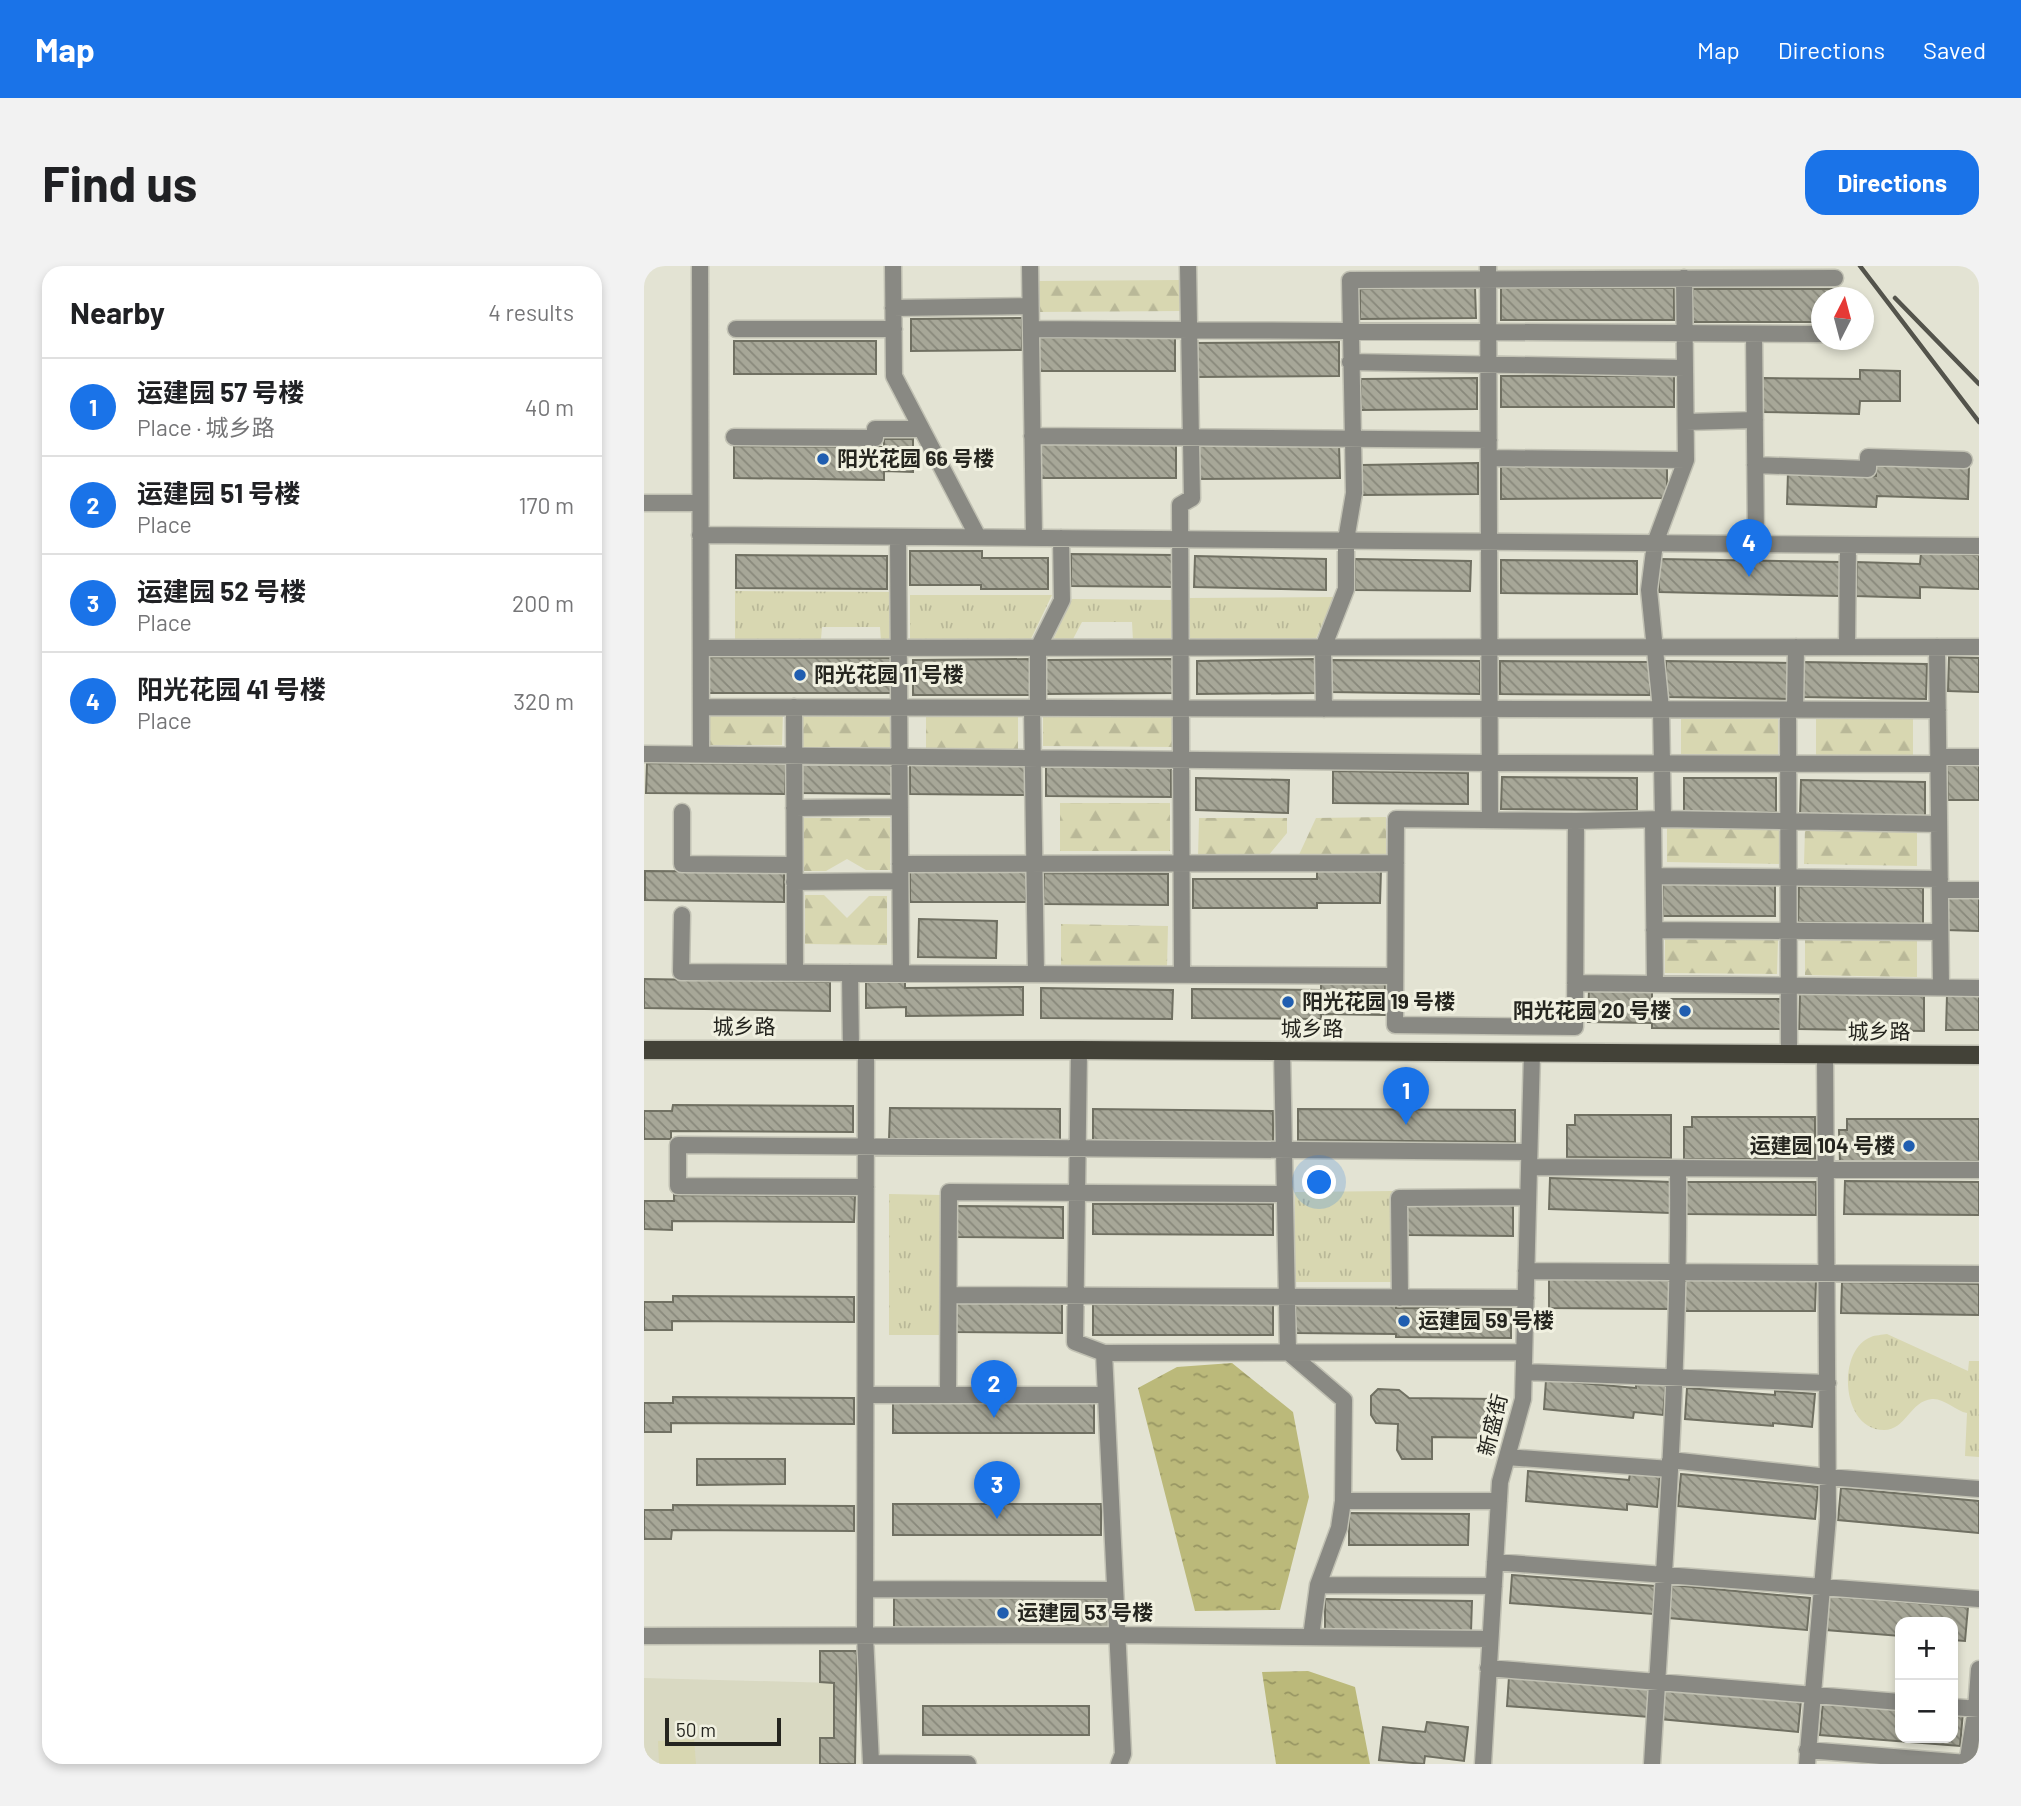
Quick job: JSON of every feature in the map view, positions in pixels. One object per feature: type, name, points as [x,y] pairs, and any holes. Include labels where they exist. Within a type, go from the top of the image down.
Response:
[{"type":"main road","name":"城乡路","points":[[644,1050],[1979,1055]]},
{"type":"street","points":[[700,266],[701,754]]},
{"type":"street","points":[[893,266],[894,376],[978,537]]},
{"type":"street","points":[[1030,266],[1034,538]]},
{"type":"street","points":[[1182,975],[1180,505],[1192,498],[1188,266]]},
{"type":"street","points":[[1488,272],[1490,820]]},
{"type":"street","points":[[1324,709],[1323,648],[1346,589],[1346,540],[1354,493],[1349,273],[1488,272],[1684,278],[1835,278]]},
{"type":"street","points":[[1655,984],[1654,876],[1662,763],[1661,709],[1649,590],[1655,543],[1686,460],[1684,278]]},
{"type":"street","points":[[893,308],[1030,306]]},
{"type":"street","points":[[736,329],[894,329]]},
{"type":"street","points":[[1031,329],[1811,334]]},
{"type":"street","points":[[1754,334],[1756,544]]},
{"type":"street","points":[[1350,362],[1685,368]]},
{"type":"street","points":[[1686,422],[1755,420]]},
{"type":"street","points":[[734,436],[875,438],[875,429],[921,429]]},
{"type":"street","points":[[1032,436],[1489,440]]},
{"type":"street","points":[[1755,465],[1868,469],[1868,457],[1964,460]]},
{"type":"street","points":[[1489,458],[1686,460]]},
{"type":"street","points":[[644,503],[700,503]]},
{"type":"street","points":[[700,535],[1979,546]]},
{"type":"street","points":[[898,537],[901,973]]},
{"type":"street","points":[[1036,974],[1033,758],[1038,648],[1062,600],[1061,538]]},
{"type":"street","points":[[1847,647],[1848,545]]},
{"type":"street","points":[[1789,1054],[1788,764],[1796,647]]},
{"type":"street","points":[[1937,647],[1941,987]]},
{"type":"street","points":[[701,648],[1979,647]]},
{"type":"street","points":[[701,707],[1938,710]]},
{"type":"street","points":[[794,707],[795,972]]},
{"type":"street","points":[[644,754],[1788,764],[1979,757]]},
{"type":"street","points":[[794,808],[900,807]]},
{"type":"street","points":[[682,812],[682,863],[794,865]]},
{"type":"street","points":[[1394,1052],[1396,819],[1939,824]]},
{"type":"street","points":[[1575,1053],[1576,821]]},
{"type":"street","points":[[900,864],[1396,863]]},
{"type":"street","points":[[1654,876],[1940,884],[1979,890]]},
{"type":"street","points":[[794,882],[900,881]]},
{"type":"street","points":[[682,915],[681,972],[1395,976]]},
{"type":"street","points":[[1654,930],[1940,932]]},
{"type":"street","points":[[850,973],[866,1147],[865,1636],[871,1764],[968,1764]]},
{"type":"street","points":[[1575,983],[1979,988]]},
{"type":"street","points":[[1395,1026],[1575,1027]]},
{"type":"street","points":[[1079,1050],[1074,1342],[1104,1353],[1524,1352]]},
{"type":"street","points":[[1282,1051],[1288,1352],[1343,1400],[1343,1502],[1339,1528],[1318,1585],[1311,1637]]},
{"type":"street","name":"新盛街","points":[[1483,1764],[1500,1482],[1523,1399],[1532,1052]]},
{"type":"street","points":[[1825,1054],[1828,1517],[1807,1757],[1967,1763],[1978,1709],[1979,1670]]},
{"type":"street","points":[[866,1187],[678,1186],[678,1146],[1284,1150],[1529,1159],[1678,1169],[1979,1170]]},
{"type":"street","points":[[1652,1764],[1675,1377],[1679,1272],[1678,1169]]},
{"type":"street","points":[[948,1395],[949,1192],[1285,1194]]},
{"type":"street","points":[[1400,1297],[1399,1198],[1528,1197]]},
{"type":"street","points":[[1526,1271],[1979,1274]]},
{"type":"street","points":[[949,1295],[1525,1298]]},
{"type":"street","points":[[1104,1353],[1123,1754],[1119,1764]]},
{"type":"street","points":[[1524,1372],[1828,1383]]},
{"type":"street","points":[[866,1395],[1105,1395]]},
{"type":"street","points":[[1507,1457],[1670,1465],[1979,1489]]},
{"type":"street","points":[[1343,1502],[1499,1502]]},
{"type":"street","points":[[1495,1562],[1979,1599]]},
{"type":"street","points":[[1318,1585],[1494,1586]]},
{"type":"street","points":[[865,1589],[1115,1590]]},
{"type":"street","points":[[644,1636],[1117,1635],[1490,1639]]},
{"type":"street","points":[[1489,1668],[1895,1702]]},
{"type":"street","points":[[1958,1707],[1978,1709]]},
{"type":"shaded area","points":[[644,1678],[834,1683],[834,1738],[820,1738],[820,1764],[644,1764]]},
{"type":"green space","points":[[1181,280],[1181,311],[1039,312],[1039,281]]},
{"type":"green space","points":[[735,591],[894,592],[894,641],[881,641],[880,627],[822,627],[821,639],[735,639]]},
{"type":"green space","points":[[910,595],[1052,595],[1029,643],[910,643]]},
{"type":"green space","points":[[1334,597],[1314,643],[1188,644],[1188,598]]},
{"type":"green space","points":[[1072,599],[1175,600],[1175,641],[1133,641],[1132,622],[1082,622],[1073,639],[1053,640]]},
{"type":"green space","points":[[708,711],[783,712],[782,745],[707,745]]},
{"type":"green space","points":[[797,712],[892,713],[891,749],[797,748]]},
{"type":"green space","points":[[926,714],[1018,716],[1018,751],[926,750]]},
{"type":"green space","points":[[1043,714],[1175,715],[1175,747],[1043,746]]},
{"type":"green space","points":[[1778,716],[1778,756],[1681,756],[1681,717]]},
{"type":"green space","points":[[1913,716],[1913,756],[1816,757],[1816,717]]},
{"type":"green space","points":[[1060,803],[1170,803],[1170,851],[1060,851]]},
{"type":"green space","points":[[1386,817],[1386,858],[1297,859],[1316,818]]},
{"type":"green space","points":[[801,818],[890,818],[890,870],[866,870],[847,859],[826,871],[801,871]]},
{"type":"green space","points":[[1199,818],[1287,818],[1287,833],[1268,856],[1198,856]]},
{"type":"green space","points":[[1667,827],[1779,829],[1779,864],[1667,862]]},
{"type":"green space","points":[[1805,829],[1917,831],[1917,866],[1804,864]]},
{"type":"green space","points":[[805,895],[824,895],[847,918],[869,896],[887,896],[887,945],[805,944]]},
{"type":"green space","points":[[1061,924],[1168,926],[1167,967],[1061,965]]},
{"type":"green space","points":[[1665,937],[1778,939],[1777,974],[1665,973]]},
{"type":"green space","points":[[1805,940],[1917,941],[1917,977],[1805,975]]},
{"type":"green space","points":[[1393,1191],[1393,1282],[1295,1282],[1295,1192]]},
{"type":"green space","points":[[889,1194],[943,1195],[943,1335],[889,1335]]},
{"type":"green space","points":[[1887,1334],[1968,1371],[1969,1361],[1979,1361],[1979,1457],[1965,1456],[1967,1413],[1941,1400],[1932,1399],[1918,1405],[1891,1429],[1869,1426],[1859,1417],[1848,1388],[1852,1357],[1860,1344],[1871,1337]]},
{"type":"green space","points":[[694,1739],[696,1764],[659,1764],[658,1741]]},
{"type":"water","points":[[1232,1363],[1293,1412],[1309,1497],[1280,1610],[1195,1611],[1138,1388],[1177,1367]]},
{"type":"water","points":[[1308,1671],[1355,1687],[1370,1764],[1276,1764],[1262,1672]]},
{"type":"building","points":[[1475,287],[1476,318],[1360,319],[1360,289]]},
{"type":"building","points":[[1501,288],[1674,288],[1674,320],[1501,320]]},
{"type":"building","points":[[1693,289],[1811,289],[1811,322],[1693,322]]},
{"type":"building","points":[[1022,318],[1022,350],[911,351],[911,319]]},
{"type":"building","points":[[1039,338],[1175,338],[1175,371],[1039,371]]},
{"type":"building","points":[[734,341],[876,341],[876,374],[734,374]]},
{"type":"building","points":[[1339,342],[1339,376],[1196,377],[1195,343]]},
{"type":"building","points":[[1860,370],[1900,371],[1900,401],[1860,401],[1859,414],[1762,412],[1763,378],[1860,379]]},
{"type":"building","points":[[1501,376],[1674,376],[1674,407],[1501,407]]},
{"type":"building","points":[[1477,378],[1477,409],[1361,410],[1361,379]]},
{"type":"building","name":"阳光花园 66 号楼","points":[[884,439],[913,439],[913,472],[884,471],[884,480],[734,478],[734,446],[884,447]]},
{"type":"building","points":[[1041,444],[1176,444],[1176,478],[1041,478]]},
{"type":"building","points":[[1339,444],[1340,478],[1196,479],[1196,445]]},
{"type":"building","points":[[1478,463],[1478,494],[1362,495],[1362,465]]},
{"type":"building","points":[[1876,463],[1969,466],[1968,499],[1877,496],[1876,507],[1787,504],[1788,472],[1876,476]]},
{"type":"building","points":[[1501,467],[1667,467],[1667,498],[1501,499]]},
{"type":"building","points":[[910,551],[982,551],[982,558],[1048,558],[1048,589],[910,585]]},
{"type":"building","points":[[1921,553],[1979,555],[1979,589],[1920,587],[1920,598],[1856,596],[1857,562],[1920,564]]},
{"type":"building","points":[[1071,554],[1174,555],[1174,587],[1071,586]]},
{"type":"building","points":[[736,555],[887,556],[887,589],[736,588]]},
{"type":"building","points":[[1195,556],[1326,559],[1326,590],[1194,587]]},
{"type":"building","points":[[1355,559],[1471,561],[1470,591],[1355,590]]},
{"type":"building","points":[[1659,559],[1840,562],[1839,596],[1659,592]]},
{"type":"building","points":[[1501,560],[1637,561],[1637,594],[1501,593]]},
{"type":"building","name":"阳光花园 11 号楼","points":[[708,657],[892,658],[892,693],[708,693]]},
{"type":"building","points":[[1949,657],[1979,658],[1979,692],[1948,691]]},
{"type":"building","points":[[1032,659],[1032,695],[913,695],[913,660]]},
{"type":"building","points":[[1176,659],[1176,693],[1045,694],[1045,660]]},
{"type":"building","points":[[1315,659],[1316,693],[1197,694],[1197,661]]},
{"type":"building","points":[[1330,660],[1480,661],[1480,694],[1329,692]]},
{"type":"building","points":[[1500,661],[1651,662],[1650,695],[1500,694]]},
{"type":"building","points":[[1666,661],[1791,663],[1790,699],[1666,697]]},
{"type":"building","points":[[1802,662],[1927,664],[1926,699],[1802,697]]},
{"type":"building","points":[[647,763],[786,764],[785,794],[646,793]]},
{"type":"building","points":[[801,763],[895,764],[895,794],[800,793]]},
{"type":"building","points":[[910,763],[1027,763],[1027,795],[910,794]]},
{"type":"building","points":[[1046,765],[1171,766],[1171,797],[1046,796]]},
{"type":"building","points":[[1979,765],[1979,800],[1948,800],[1947,766]]},
{"type":"building","points":[[1333,771],[1468,773],[1468,804],[1333,803]]},
{"type":"building","points":[[1502,777],[1637,778],[1637,810],[1501,809]]},
{"type":"building","points":[[1196,778],[1289,780],[1288,813],[1196,810]]},
{"type":"building","points":[[1684,778],[1776,778],[1776,812],[1684,812]]},
{"type":"building","points":[[1801,780],[1925,782],[1925,818],[1800,816]]},
{"type":"building","points":[[1317,870],[1381,870],[1380,903],[1317,903],[1317,908],[1193,908],[1193,879],[1317,879]]},
{"type":"building","points":[[645,871],[784,872],[784,902],[645,900]]},
{"type":"building","points":[[910,871],[1027,871],[1026,902],[910,902]]},
{"type":"building","points":[[1044,873],[1168,874],[1168,905],[1043,904]]},
{"type":"building","points":[[1663,883],[1775,884],[1775,916],[1663,916]]},
{"type":"building","points":[[1799,886],[1923,888],[1923,924],[1798,922]]},
{"type":"building","points":[[1947,895],[1979,896],[1979,931],[1946,930]]},
{"type":"building","points":[[919,919],[997,921],[996,958],[918,957]]},
{"type":"building","points":[[644,979],[830,982],[830,1011],[644,1008]]},
{"type":"building","points":[[905,981],[905,988],[1023,987],[1023,1015],[906,1016],[906,1007],[866,1008],[866,982]]},
{"type":"building","name":"阳光花园 19 号楼","points":[[1321,981],[1385,981],[1385,1015],[1321,1014],[1321,1019],[1192,1018],[1192,989],[1321,990]]},
{"type":"building","points":[[1041,988],[1173,990],[1172,1019],[1041,1018]]},
{"type":"building","name":"阳光花园 20 号楼","points":[[1589,989],[1652,990],[1652,999],[1781,999],[1781,1029],[1652,1028],[1652,1023],[1588,1022]]},
{"type":"building","points":[[1800,994],[1924,996],[1924,1031],[1799,1029]]},
{"type":"building","points":[[1947,995],[1979,995],[1979,1030],[1946,1030]]},
{"type":"building","points":[[673,1105],[853,1106],[853,1132],[671,1131],[671,1139],[644,1139],[644,1111],[672,1111]]},
{"type":"building","points":[[890,1108],[1060,1109],[1060,1141],[889,1140]]},
{"type":"building","points":[[1093,1109],[1273,1111],[1273,1142],[1093,1140]]},
{"type":"building","points":[[1298,1109],[1515,1110],[1515,1142],[1298,1140]]},
{"type":"building","points":[[1575,1115],[1671,1115],[1671,1158],[1567,1157],[1567,1125],[1575,1125]]},
{"type":"building","points":[[1692,1117],[1815,1117],[1815,1159],[1684,1159],[1684,1127],[1692,1127]]},
{"type":"building","name":"运建园 104 号楼","points":[[1847,1119],[1979,1119],[1979,1161],[1840,1162],[1839,1130],[1847,1130]]},
{"type":"building","points":[[1550,1178],[1671,1182],[1671,1213],[1549,1209]]},
{"type":"building","points":[[1845,1181],[1979,1182],[1979,1215],[1844,1214]]},
{"type":"building","points":[[1685,1182],[1816,1182],[1816,1215],[1685,1214]]},
{"type":"building","points":[[674,1195],[855,1196],[854,1222],[672,1221],[672,1230],[644,1229],[644,1201],[674,1201]]},
{"type":"building","points":[[1093,1204],[1273,1204],[1273,1235],[1093,1234]]},
{"type":"building","points":[[1407,1205],[1513,1205],[1513,1236],[1407,1235]]},
{"type":"building","points":[[955,1206],[1063,1207],[1063,1238],[955,1237]]},
{"type":"building","points":[[1549,1277],[1671,1278],[1670,1309],[1549,1308]]},
{"type":"building","points":[[1685,1280],[1816,1280],[1815,1311],[1685,1311]]},
{"type":"building","points":[[1842,1282],[1979,1284],[1979,1315],[1841,1313]]},
{"type":"building","points":[[673,1296],[854,1297],[854,1322],[672,1321],[672,1330],[644,1330],[644,1302],[673,1302]]},
{"type":"building","points":[[955,1301],[1062,1302],[1062,1333],[954,1332]]},
{"type":"building","points":[[1093,1304],[1273,1305],[1273,1335],[1093,1335]]},
{"type":"building","name":"运建园 59 号楼","points":[[1296,1304],[1511,1309],[1511,1338],[1296,1333]]},
{"type":"building","points":[[1546,1380],[1636,1388],[1636,1380],[1666,1383],[1663,1415],[1634,1412],[1633,1418],[1544,1409]]},
{"type":"building","points":[[1687,1388],[1775,1395],[1775,1391],[1815,1394],[1812,1427],[1685,1419]]},
{"type":"building","points":[[1378,1389],[1399,1390],[1409,1398],[1497,1399],[1497,1407],[1503,1407],[1503,1421],[1497,1421],[1497,1438],[1432,1437],[1432,1459],[1402,1459],[1397,1450],[1398,1424],[1376,1423],[1371,1415],[1371,1396]]},
{"type":"building","points":[[673,1397],[854,1398],[854,1424],[671,1423],[671,1432],[644,1432],[644,1403],[673,1403]]},
{"type":"building","points":[[893,1402],[1094,1402],[1094,1433],[893,1433]]},
{"type":"building","points":[[697,1459],[785,1459],[785,1484],[697,1485]]},
{"type":"building","points":[[1528,1471],[1629,1480],[1630,1473],[1660,1475],[1657,1507],[1627,1504],[1627,1510],[1526,1501]]},
{"type":"building","points":[[1681,1474],[1818,1487],[1815,1519],[1678,1506]]},
{"type":"building","points":[[1841,1488],[1979,1501],[1979,1533],[1838,1520]]},
{"type":"building","points":[[893,1504],[1101,1504],[1101,1535],[893,1535]]},
{"type":"building","points":[[673,1505],[854,1506],[854,1531],[672,1530],[671,1539],[644,1539],[644,1510],[673,1510]]},
{"type":"building","points":[[1349,1513],[1469,1514],[1468,1545],[1349,1545]]},
{"type":"building","points":[[1512,1575],[1655,1586],[1653,1614],[1510,1603]]},
{"type":"building","points":[[1672,1585],[1810,1598],[1807,1630],[1669,1618]]},
{"type":"building","points":[[1829,1596],[1968,1607],[1965,1641],[1958,1640],[1958,1617],[1895,1617],[1895,1636],[1826,1630]]},
{"type":"building","name":"运建园 53 号楼","points":[[894,1597],[1112,1599],[1112,1629],[894,1628]]},
{"type":"building","points":[[1325,1599],[1472,1601],[1471,1632],[1325,1629]]},
{"type":"building","points":[[820,1651],[857,1651],[855,1764],[820,1764],[820,1738],[834,1738],[834,1683],[820,1682]]},
{"type":"building","points":[[1509,1677],[1652,1689],[1649,1717],[1507,1706]]},
{"type":"building","points":[[1663,1687],[1801,1700],[1798,1732],[1660,1719]]},
{"type":"building","points":[[1823,1701],[1895,1707],[1895,1741],[1820,1735]]},
{"type":"building","points":[[923,1706],[1089,1706],[1089,1735],[923,1735]]},
{"type":"building","points":[[1958,1712],[1963,1712],[1960,1746],[1922,1743],[1958,1743]]},
{"type":"building","points":[[1427,1722],[1468,1727],[1464,1761],[1425,1756],[1424,1764],[1379,1760],[1383,1727],[1425,1732]]},
{"type":"railway","points":[[1860,266],[1979,422]]},
{"type":"railway","points":[[1895,298],[1979,384]]},
{"type":"place","name":"阳光花园 66 号楼","points":[[823,459]]},
{"type":"place","name":"阳光花园 41 号楼","points":[[1749,577]]},
{"type":"place","name":"阳光花园 11 号楼","points":[[800,675]]},
{"type":"place","name":"阳光花园 19 号楼","points":[[1288,1002]]},
{"type":"place","name":"阳光花园 20 号楼","points":[[1685,1011]]},
{"type":"place","name":"运建园 57 号楼","points":[[1406,1125]]},
{"type":"place","name":"运建园 104 号楼","points":[[1909,1146]]},
{"type":"place","name":"运建园 59 号楼","points":[[1404,1321]]},
{"type":"place","name":"运建园 51 号楼","points":[[994,1418]]},
{"type":"place","name":"运建园 52 号楼","points":[[997,1519]]},
{"type":"place","name":"运建园 53 号楼","points":[[1003,1613]]}]
